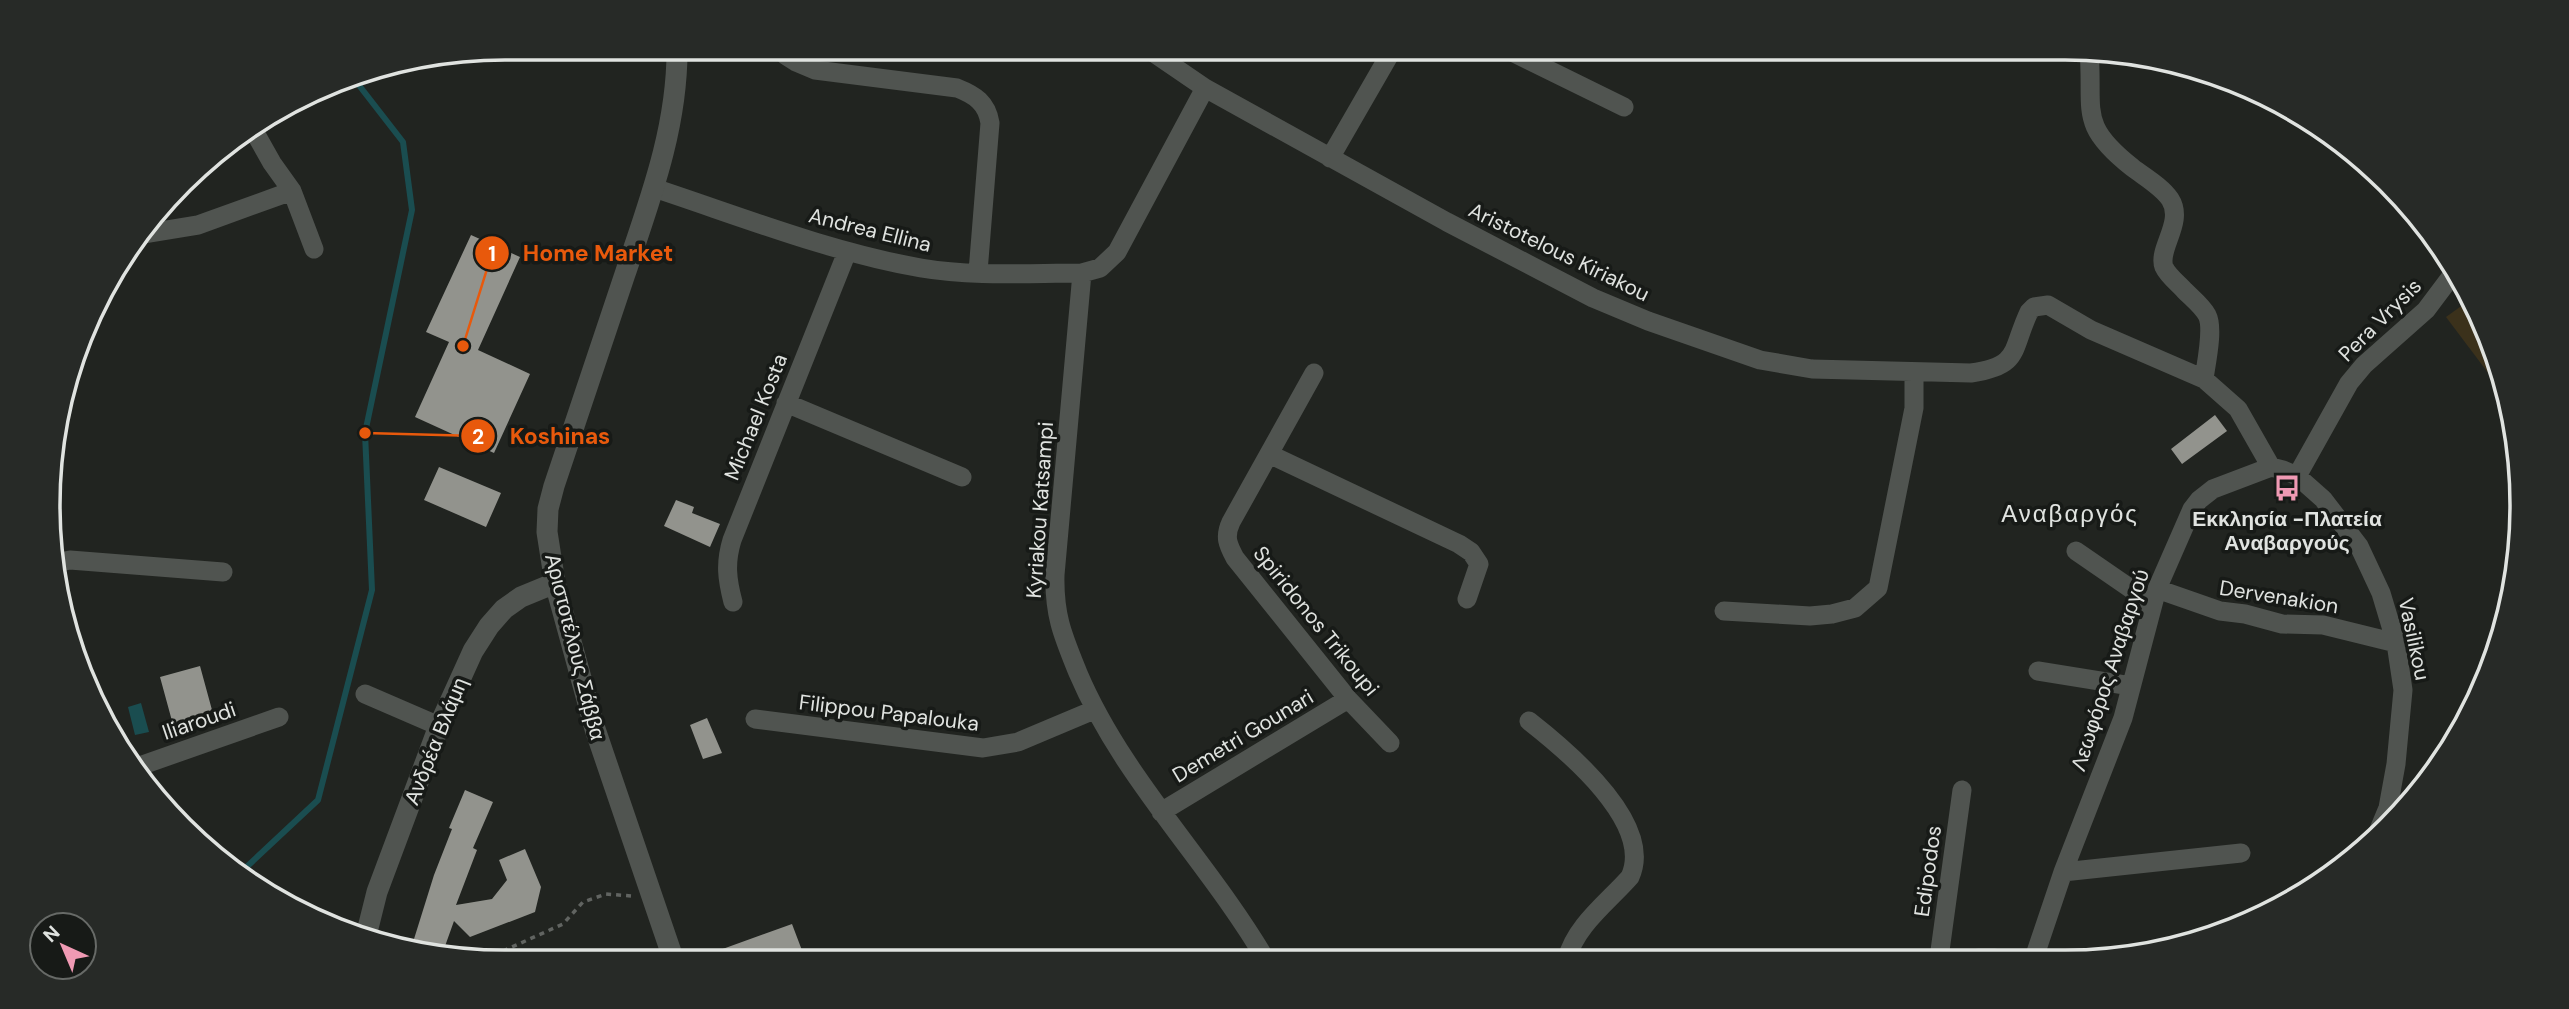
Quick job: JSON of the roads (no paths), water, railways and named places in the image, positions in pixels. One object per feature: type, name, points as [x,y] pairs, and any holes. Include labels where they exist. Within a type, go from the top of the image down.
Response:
[{"type":"street","name":"Αριστοτέλους Σάββα","points":[[670,950],[595,729],[555,583],[547,532],[548,509],[654,188],[669,131],[677,83],[677,60]]},
{"type":"street","points":[[793,60],[816,70],[957,88],[971,93],[982,102],[990,123],[978,272]]},
{"type":"street","name":"Aristotelous Kiriakou","points":[[1164,60],[1205,88],[1330,158],[1593,298],[1648,321],[1760,360],[1812,369],[1971,373],[1992,370],[2003,365],[2011,357],[2029,312],[2034,307],[2048,305],[2091,330],[2204,379],[2238,409],[2270,467]]},
{"type":"street","points":[[1330,158],[1387,60]]},
{"type":"street","points":[[1528,60],[1624,107]]},
{"type":"street","points":[[2089,60],[2089,111],[2095,128],[2113,151],[2171,199],[2173,231],[2163,263],[2171,276],[2201,307],[2210,323],[2204,379]]},
{"type":"street","points":[[1082,273],[1108,262],[1117,252],[1205,88]]},
{"type":"street","points":[[256,135],[292,191],[314,249]]},
{"type":"street","name":"Andrea Ellina","points":[[654,188],[847,252],[922,268],[978,272],[1082,273]]},
{"type":"street","points":[[152,232],[198,225],[292,191]]},
{"type":"street","name":"Michael Kosta","points":[[733,602],[726,561],[732,540],[847,252]]},
{"type":"street","name":"Kyriakou Katsampi","points":[[1082,273],[1054,599],[1059,626],[1094,710],[1161,812],[1227,899],[1260,950]]},
{"type":"street","name":"Pera Vrysis","points":[[2297,477],[2350,383],[2364,365],[2426,310],[2449,280]]},
{"type":"street","name":"Spiridonos Trikoupi","points":[[1314,373],[1231,522],[1226,533],[1228,545],[1235,558],[1348,699],[1390,743]]},
{"type":"street","points":[[1724,611],[1810,616],[1832,614],[1855,608],[1878,588],[1914,408],[1914,373]]},
{"type":"street","points":[[786,403],[962,477]]},
{"type":"street","points":[[1269,454],[1471,552],[1479,564],[1467,599]]},
{"type":"street","points":[[2270,467],[2297,477]]},
{"type":"street","name":"Λεωφόρος Αναβαργού","points":[[2037,950],[2063,872],[2123,718],[2155,596],[2192,509],[2213,489],[2270,467]]},
{"type":"street","name":"Vasilikou","points":[[2297,477],[2323,499],[2359,546],[2381,593],[2396,643],[2403,690],[2396,764],[2387,811]]},
{"type":"street","name":"Dervenakion","points":[[2076,551],[2155,596],[2245,614],[2282,625],[2323,625],[2396,643]]},
{"type":"street","points":[[63,561],[223,572]]},
{"type":"street","name":"Ανδρέα Βλάμη","points":[[368,928],[377,892],[439,726],[473,651],[489,626],[505,609],[521,597],[555,583]]},
{"type":"street","points":[[2038,671],[2132,686]]},
{"type":"street","points":[[365,694],[439,726]]},
{"type":"street","name":"Demetri Gounari","points":[[1161,812],[1348,699]]},
{"type":"street","name":"Filippou Papalouka","points":[[755,719],[983,748],[1018,742],[1094,710]]},
{"type":"street","name":"Iliaroudi","points":[[143,765],[279,717]]},
{"type":"street","points":[[1529,721],[1566,750],[1611,800],[1629,834],[1635,856],[1630,877],[1585,925],[1570,950]]},
{"type":"street","name":"Edipodos","points":[[1940,950],[1962,790]]},
{"type":"street","points":[[2063,872],[2241,853]]},
{"type":"water","points":[[141,703],[149,732],[135,735],[128,707]]},
{"type":"waterway","points":[[246,867],[318,800],[372,590],[365,433],[412,210],[403,142],[358,84]]},
{"type":"place","name":"Home Market","points":[[463,346]]},
{"type":"place","name":"Koshinas","points":[[365,433]]},
{"type":"place","name":"Εκκλησία -Πλατεία Αναβαργούς","points":[[2287,488]]},
{"type":"district","name":"Αναβαργός","points":[[2070,514]]}]
